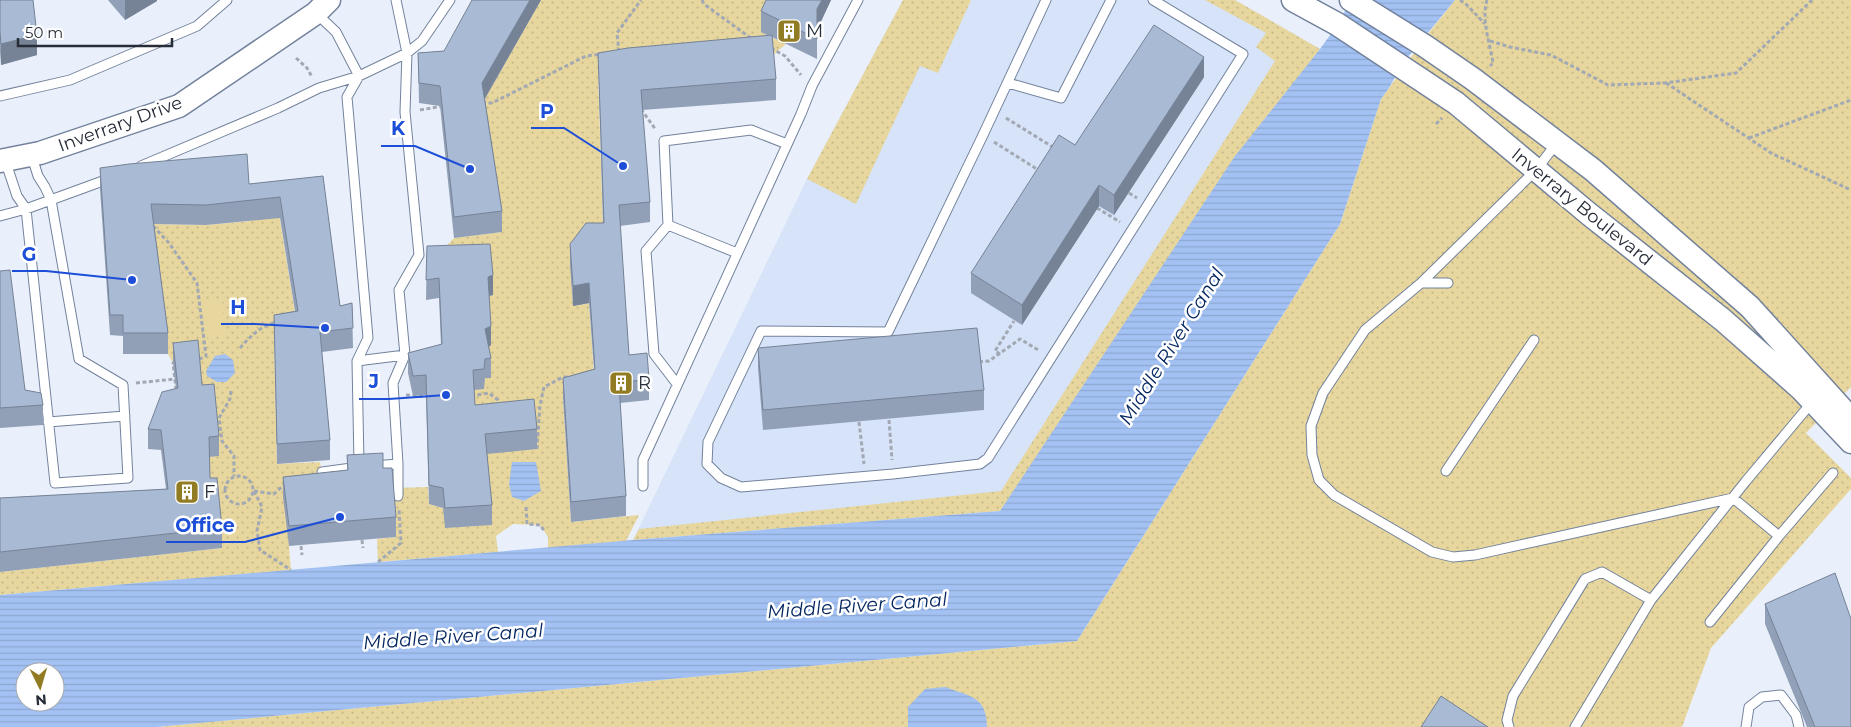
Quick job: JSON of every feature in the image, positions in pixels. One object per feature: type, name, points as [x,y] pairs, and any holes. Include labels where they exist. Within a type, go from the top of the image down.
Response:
[{"type":"street","name":"Inverrary Boulevard","points":[[1293,0],[1337,24],[1456,104],[1723,320],[1814,401],[1851,442]]},
{"type":"street","name":"Inverrary Boulevard","points":[[1351,0],[1425,46],[1473,79],[1592,170],[1750,307],[1851,419]]},
{"type":"street","name":"Inverrary Drive","points":[[2,161],[31,154],[179,106],[322,6]]},
{"type":"lane","points":[[0,96],[70,80],[160,42],[197,26],[227,0]]},
{"type":"lane","points":[[396,0],[407,53],[404,112],[419,255],[399,290],[405,355],[393,383],[398,496]]},
{"type":"lane","points":[[0,216],[26,210],[128,171],[238,125],[319,88],[359,76],[407,53],[422,41],[450,0]]},
{"type":"lane","points":[[643,486],[643,460],[812,86],[858,0]]},
{"type":"lane","points":[[1046,0],[995,111],[888,332],[761,331],[708,442],[708,464],[721,478],[741,487],[893,474],[980,464],[988,458],[1243,54],[1153,0]]},
{"type":"lane","points":[[1008,82],[1060,98],[1110,0]]},
{"type":"lane","points":[[322,6],[359,76]]},
{"type":"lane","points":[[359,76],[347,97],[368,338],[357,360],[359,467]]},
{"type":"lane","points":[[677,384],[654,354],[646,251],[668,225],[664,141],[751,130],[787,144]]},
{"type":"lane","points":[[1557,143],[1536,170],[1421,283],[1365,330],[1323,393],[1311,426],[1312,455],[1319,480],[1334,496],[1432,552],[1453,557],[1548,539],[1733,498]]},
{"type":"lane","points":[[2,161],[17,196],[26,210],[55,483],[128,478],[123,385],[79,359],[50,200],[38,176],[31,154]]},
{"type":"lane","points":[[668,225],[736,253]]},
{"type":"lane","points":[[1421,283],[1448,283]]},
{"type":"lane","points":[[1446,471],[1534,340]]},
{"type":"lane","points":[[357,360],[405,355]]},
{"type":"lane","points":[[1575,727],[1651,600],[1814,401]]},
{"type":"lane","points":[[48,422],[125,416]]},
{"type":"lane","points":[[322,472],[398,464]]},
{"type":"lane","points":[[1710,622],[1779,536],[1833,473]]},
{"type":"lane","points":[[1733,498],[1779,536]]},
{"type":"lane","points":[[1509,727],[1506,720],[1513,696],[1585,580],[1602,572],[1651,600]]},
{"type":"lane","points":[[1746,727],[1749,707],[1762,697],[1781,695],[1796,715],[1799,727]]},
{"type":"path","points":[[474,104],[492,103],[586,56],[619,52],[617,33],[641,0]]},
{"type":"path","points":[[702,0],[704,4],[760,43]]},
{"type":"path","points":[[1460,0],[1486,24]]},
{"type":"path","points":[[1488,0],[1485,8],[1490,41],[1510,47],[1551,54],[1608,85],[1665,83],[1736,73],[1812,0]]},
{"type":"path","points":[[768,47],[785,56],[812,86]]},
{"type":"path","points":[[296,58],[307,68],[319,88]]},
{"type":"path","points":[[1665,83],[1771,154],[1851,190]]},
{"type":"path","points":[[476,98],[482,103]]},
{"type":"path","points":[[1749,138],[1851,100]]},
{"type":"path","points":[[638,102],[641,110],[664,141]]},
{"type":"path","points":[[404,112],[448,106]]},
{"type":"path","points":[[995,111],[1061,152]]},
{"type":"path","points":[[983,135],[1047,175]]},
{"type":"path","points":[[1097,208],[1132,229]]},
{"type":"path","points":[[151,224],[169,243],[197,283],[206,356],[190,361]]},
{"type":"path","points":[[240,348],[254,333],[266,324],[279,321]]},
{"type":"path","points":[[1000,354],[995,350],[1014,321]]},
{"type":"path","points":[[979,362],[989,361],[1020,340],[1051,358]]},
{"type":"path","points":[[176,395],[173,363],[181,362]]},
{"type":"path","points":[[534,419],[537,449],[540,405],[544,387],[563,377],[571,377]]},
{"type":"path","points":[[123,385],[175,379]]},
{"type":"path","points":[[231,391],[230,399],[219,418],[222,441],[234,456],[234,476]]},
{"type":"path","points":[[394,394],[436,397]]},
{"type":"path","points":[[465,397],[489,394],[498,400],[501,415]]},
{"type":"path","points":[[889,420],[893,474]]},
{"type":"path","points":[[859,422],[865,476]]},
{"type":"path","points":[[254,491],[274,494],[292,477],[322,472]]},
{"type":"path","points":[[254,491],[250,499],[244,504],[235,504],[225,495],[225,486],[230,478],[234,476],[242,476],[250,480],[262,507],[257,531],[260,550],[291,570]]},
{"type":"path","points":[[378,562],[400,543],[398,496]]},
{"type":"path","points":[[526,507],[527,524],[540,525],[544,532]]},
{"type":"path","points":[[362,540],[363,548]]},
{"type":"path","points":[[301,546],[302,555]]},
{"type":"shaded area","points":[[541,0],[775,0],[761,32],[786,44],[772,56],[598,74],[603,227],[574,306],[589,303],[595,389],[563,399],[571,522],[639,515],[626,541],[548,548],[548,537],[540,525],[513,524],[496,536],[498,552],[378,562],[377,539],[396,537],[393,488],[428,487],[429,504],[443,508],[465,391],[485,378],[491,378],[427,266],[454,238],[502,232],[482,103]]},
{"type":"shaded area","points":[[903,0],[1235,0],[1320,49],[1235,156],[1000,511],[633,540],[807,179]]},
{"type":"shaded area","points":[[903,0],[971,0],[938,73],[920,66],[856,204],[807,179]]},
{"type":"shaded area","points":[[1205,0],[1235,0],[1320,49],[1000,511],[633,540],[639,529],[1001,491],[1275,61],[1256,47],[1266,33]]},
{"type":"shaded area","points":[[1455,0],[1851,0],[1851,387],[1806,433],[1851,478],[1851,489],[1711,648],[1682,727],[156,727],[1077,641],[1340,224],[1381,99]]},
{"type":"shaded area","points":[[277,201],[298,331],[274,336],[277,464],[320,462],[322,472],[289,546],[291,570],[0,595],[0,572],[222,548],[208,498],[209,457],[219,455],[178,408],[173,363],[168,354],[151,224],[206,225],[251,221]]},
{"type":"shaded area","points":[[222,298],[225,336],[204,338],[199,301]]},
{"type":"water","name":"Middle River Canal","points":[[1350,0],[1455,0],[1403,63],[1381,99],[1340,224],[1077,641],[156,727],[0,727],[0,595],[633,540],[1000,511],[1235,156],[1341,20]]},
{"type":"water","points":[[225,354],[233,360],[235,373],[226,382],[217,382],[207,376],[206,371],[215,356]]},
{"type":"water","points":[[512,462],[536,462],[541,491],[524,501],[512,497],[509,484]]},
{"type":"water","points":[[945,687],[969,695],[980,703],[984,709],[987,727],[908,727],[908,707],[925,689]]},
{"type":"building","points":[[0,0],[33,0],[37,35],[1,44]]},
{"type":"building","points":[[472,0],[530,0],[482,83],[502,211],[454,217],[440,86],[419,83],[418,53],[444,51]]},
{"type":"building","points":[[766,0],[822,0],[817,9],[817,39],[761,11]]},
{"type":"building","points":[[1154,25],[1204,57],[1114,195],[1099,185],[1022,305],[971,273],[1059,135],[1075,145]]},
{"type":"building","points":[[772,35],[776,79],[641,90],[650,202],[619,205],[629,355],[647,353],[649,379],[619,383],[626,496],[571,502],[563,378],[595,369],[589,283],[573,286],[570,244],[586,223],[604,223],[598,53],[628,48]]},
{"type":"building","points":[[247,154],[249,184],[323,176],[340,306],[352,303],[353,328],[320,332],[330,440],[277,444],[274,315],[298,311],[280,197],[206,205],[151,204],[168,333],[123,333],[123,315],[110,315],[100,168]]},
{"type":"building","points":[[490,244],[493,275],[488,277],[491,326],[485,329],[491,358],[485,359],[484,369],[473,370],[475,405],[534,399],[537,429],[485,434],[492,505],[445,508],[443,488],[429,485],[426,375],[413,376],[408,353],[442,344],[439,278],[426,280],[427,246]]},
{"type":"building","points":[[10,270],[25,390],[41,393],[43,405],[0,408],[0,271]]},
{"type":"building","points":[[977,328],[984,390],[763,410],[758,348]]},
{"type":"building","name":"F","points":[[198,340],[202,385],[214,384],[219,436],[209,437],[210,478],[217,478],[222,528],[0,552],[0,498],[168,489],[161,430],[148,429],[162,392],[178,388],[173,343]]},
{"type":"building","points":[[383,453],[383,468],[392,468],[396,517],[289,526],[283,477],[348,470],[347,455]]},
{"type":"building","points":[[1835,573],[1851,619],[1851,727],[1815,727],[1765,604]]},
{"type":"building","points":[[1441,696],[1488,727],[1421,727]]},
{"type":"place","name":"M","points":[[789,31]]},
{"type":"place","name":"P","points":[[623,166]]},
{"type":"place","name":"K","points":[[470,169]]},
{"type":"place","name":"G","points":[[132,280]]},
{"type":"place","name":"H","points":[[325,328]]},
{"type":"place","name":"R","points":[[621,383]]},
{"type":"place","name":"J","points":[[446,395]]},
{"type":"place","name":"F","points":[[187,492]]},
{"type":"place","name":"Office","points":[[340,517]]}]
